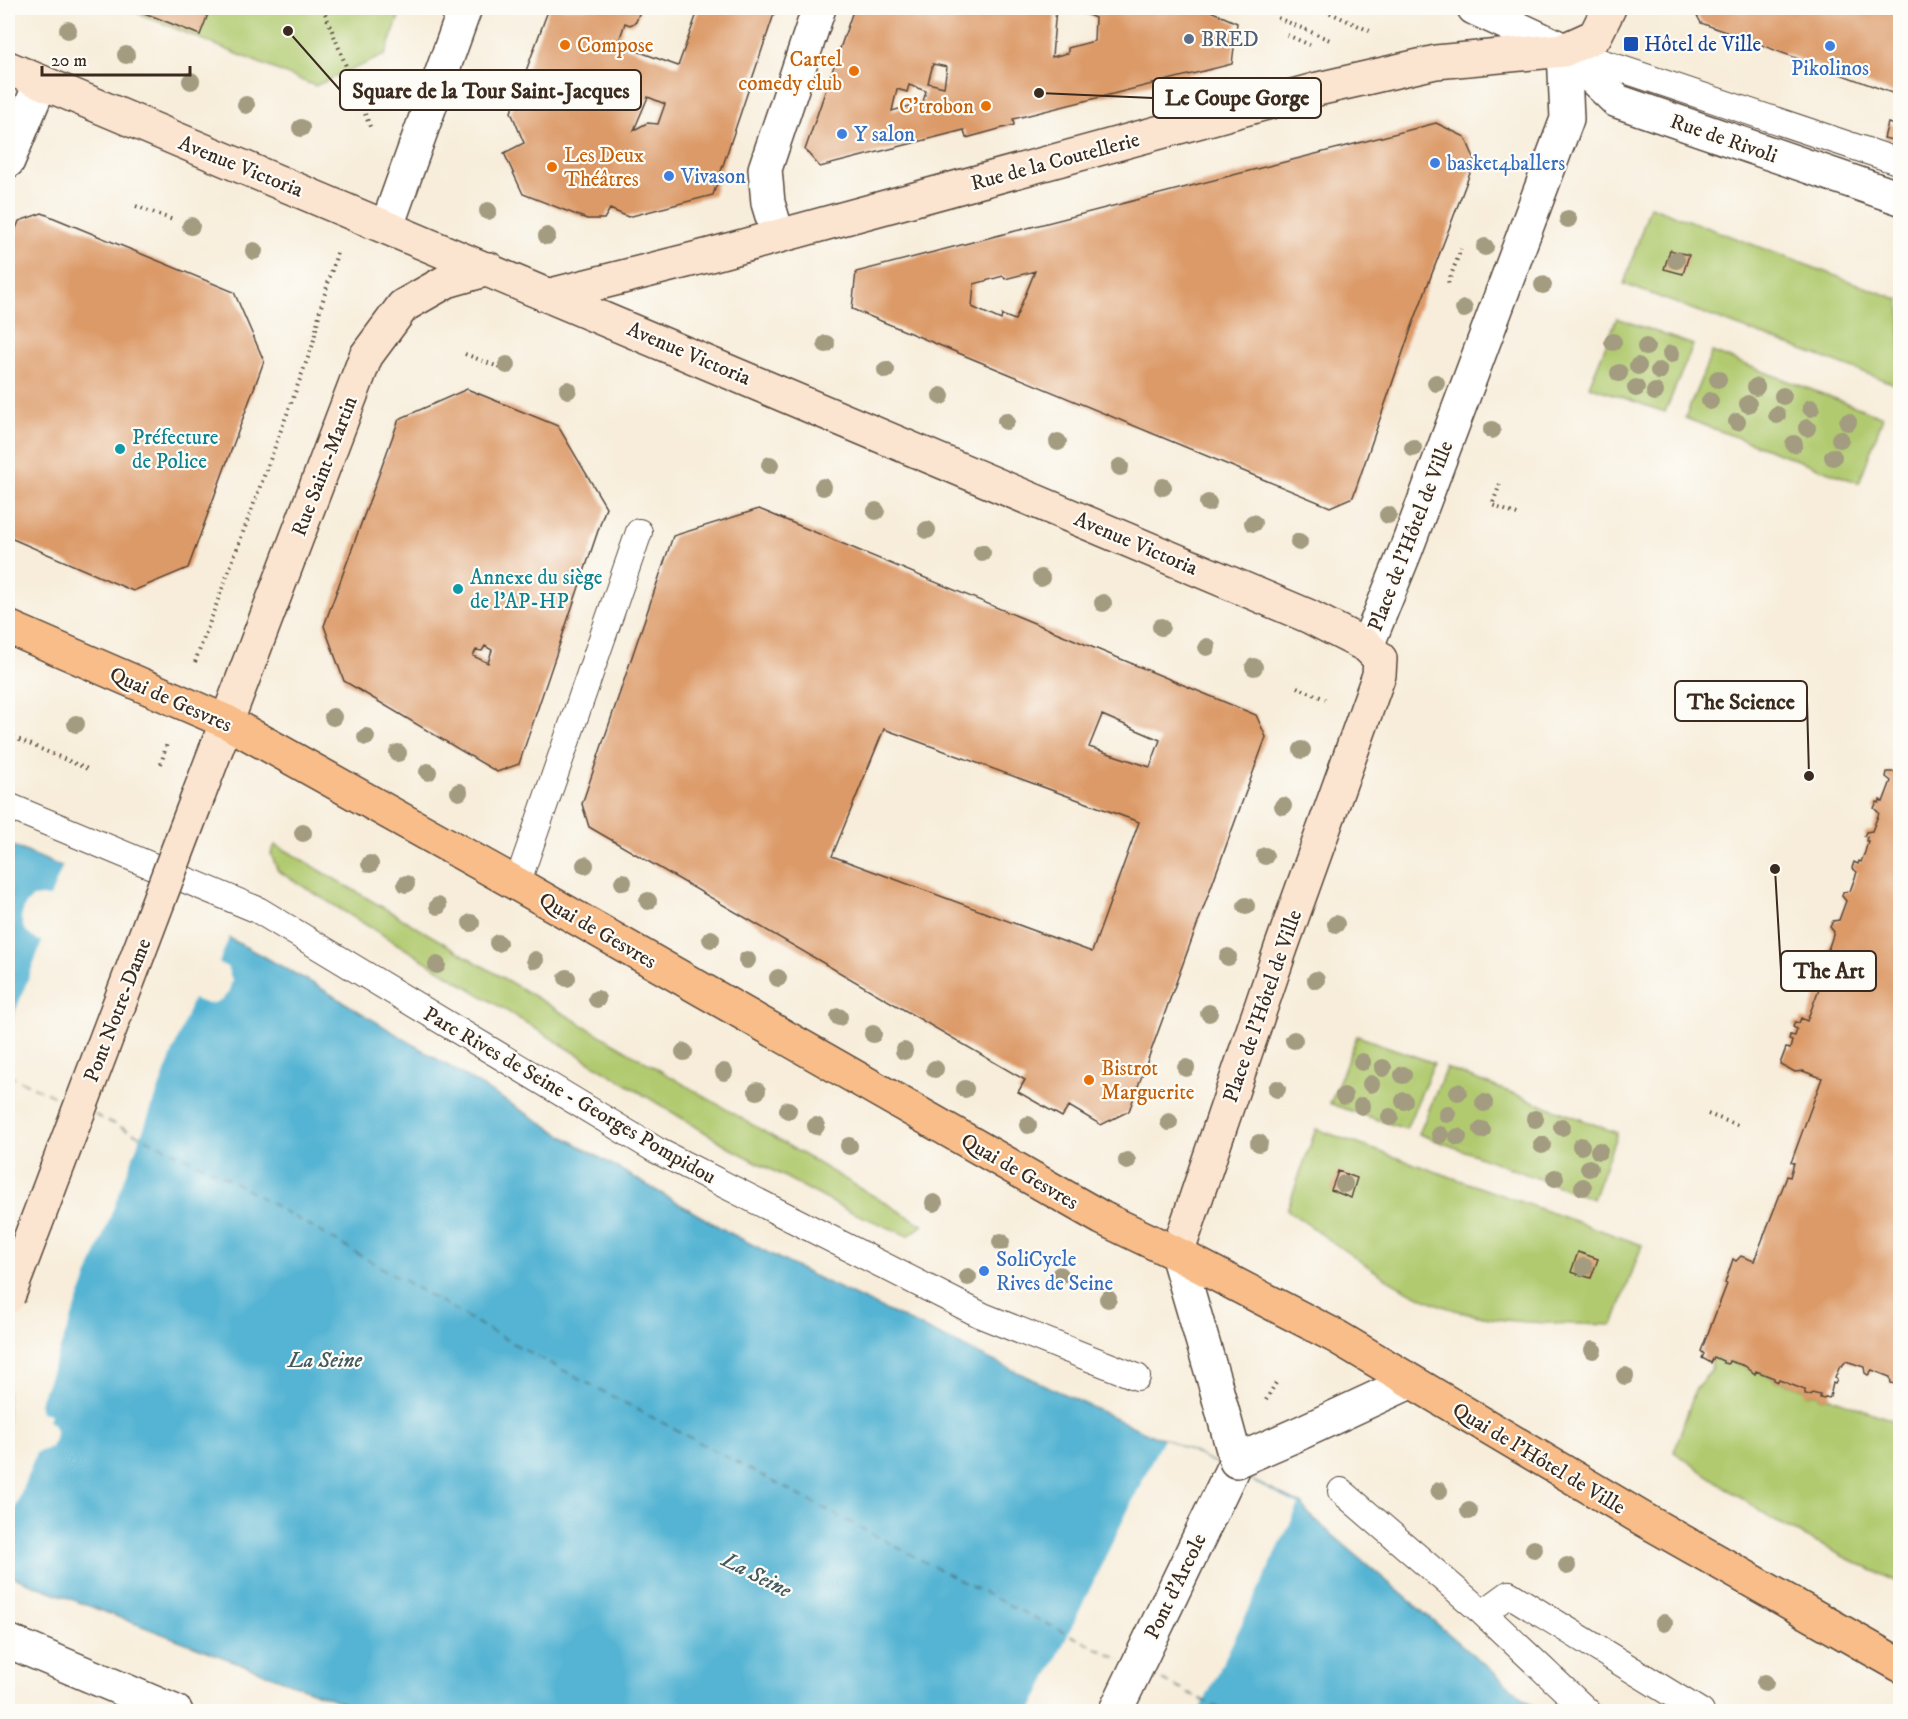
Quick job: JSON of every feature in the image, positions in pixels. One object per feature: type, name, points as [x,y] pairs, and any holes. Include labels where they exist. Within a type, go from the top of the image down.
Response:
[{"type":"main road","name":"Rue de la Coutellerie","points":[[550,295],[778,237],[1329,87],[1436,62],[1564,50],[1595,36],[1609,8]]},
{"type":"main road","name":"Avenue Victoria","points":[[8,68],[1297,611],[1367,646]]},
{"type":"main road","name":"Rue Saint-Martin","points":[[227,722],[366,356],[403,306],[447,281],[489,269]]},
{"type":"main road","name":"Quai de Gesvres","points":[[8,627],[227,722],[517,884],[1102,1218],[1177,1254]]},
{"type":"main road","name":"Place de l'Hôtel de Ville","points":[[1177,1254],[1281,948],[1379,675],[1380,659],[1367,646]]},
{"type":"main road","name":"Pont Notre-Dame","points":[[8,1298],[227,722]]},
{"type":"main road","name":"Quai de l'Hôtel de Ville","points":[[1177,1254],[1337,1337],[1642,1520],[1900,1665]]},
{"type":"street","points":[[387,226],[465,8]]},
{"type":"street","points":[[778,237],[768,203],[765,169],[819,8]]},
{"type":"street","name":"Rue de Rivoli","points":[[1474,8],[1564,50],[1617,101],[1900,198]]},
{"type":"street","name":"Place de l'Hôtel de Ville","points":[[1367,646],[1411,536],[1567,119],[1564,50]]},
{"type":"street","points":[[8,161],[41,82]]},
{"type":"street","points":[[1177,1254],[1236,1461],[1410,1382]]},
{"type":"street","name":"Pont d'Arcole","points":[[1115,1712],[1236,1461]]},
{"type":"street","points":[[8,1641],[176,1712]]},
{"type":"lane","name":"Rue de Rivoli","points":[[1564,50],[1900,162]]},
{"type":"lane","points":[[517,884],[639,532]]},
{"type":"lane","name":"Parc Rives de Seine - Georges Pompidou","points":[[8,806],[258,910],[656,1150],[983,1316],[1137,1377]]},
{"type":"lane","points":[[1341,1491],[1484,1613],[1588,1712]]},
{"type":"lane","points":[[1484,1613],[1509,1594],[1701,1712]]},
{"type":"path","points":[[323,8],[371,129]]},
{"type":"path","points":[[1278,18],[1330,40]]},
{"type":"path","points":[[1287,35],[1315,47]]},
{"type":"path","points":[[136,206],[173,220]]},
{"type":"path","points":[[211,624],[313,344],[320,310],[340,241]]},
{"type":"path","points":[[1448,283],[1461,249]]},
{"type":"path","points":[[465,354],[501,368]]},
{"type":"path","points":[[1500,484],[1492,505],[1520,516]]},
{"type":"path","points":[[1297,687],[1325,699]]},
{"type":"path","points":[[8,735],[90,770]]},
{"type":"path","points":[[1708,1114],[1740,1126]]},
{"type":"path","points":[[1263,1406],[1277,1381]]},
{"type":"green space","points":[[126,8],[402,8],[385,55],[315,86]]},
{"type":"green space","points":[[1650,206],[1900,300],[1900,386],[1624,284]]},
{"type":"green space","points":[[1617,318],[1693,345],[1665,412],[1589,386]]},
{"type":"green space","points":[[1712,352],[1883,417],[1859,483],[1685,418]]},
{"type":"green space","points":[[275,845],[923,1225],[908,1236],[845,1209],[734,1150],[278,871],[271,854]]},
{"type":"green space","points":[[1357,1036],[1434,1063],[1406,1129],[1330,1104]]},
{"type":"green space","points":[[1446,1068],[1617,1133],[1593,1199],[1419,1134]]},
{"type":"green space","points":[[1316,1129],[1642,1245],[1613,1325],[1518,1321],[1462,1312],[1415,1294],[1371,1268],[1287,1210]]},
{"type":"green space","points":[[1714,1357],[1723,1363],[1728,1364],[1729,1361],[1745,1366],[1755,1374],[1756,1371],[1778,1382],[1779,1380],[1805,1390],[1806,1394],[1820,1395],[1820,1398],[1824,1399],[1830,1397],[1900,1423],[1900,1583],[1773,1520],[1674,1452],[1696,1388],[1711,1371]]},
{"type":"water","name":"La Seine","points":[[8,844],[229,938],[314,984],[578,1145],[726,1231],[813,1276],[1303,1505],[1308,1514],[1539,1711],[364,1711],[8,1575]]},
{"type":"pier","points":[[63,865],[230,935],[219,963],[227,967],[232,980],[229,991],[223,999],[208,1004],[193,999],[39,1404],[41,1412],[50,1414],[48,1421],[53,1424],[56,1431],[55,1439],[51,1447],[36,1453],[8,1527],[8,1031],[42,942],[32,937],[24,929],[21,918],[25,905],[33,897],[50,897]]},
{"type":"pier","points":[[1163,1438],[1299,1505],[1199,1712],[1031,1711]]},
{"type":"building","points":[[144,8],[210,9],[200,35],[142,12]]},
{"type":"building","points":[[549,8],[638,8],[640,11],[636,22],[630,25],[625,23],[618,44],[678,66],[699,8],[776,8],[713,195],[628,217],[610,209],[604,219],[587,219],[523,194],[504,153],[524,143],[511,112]],"holes":[[[588,82],[592,87],[598,88],[594,99],[600,103],[595,111],[578,106]],[[648,97],[665,104],[658,124],[647,123],[634,130]]]},
{"type":"building","points":[[854,8],[1056,8],[1052,57],[1068,53],[1068,48],[1094,41],[1095,18],[1073,8],[1204,8],[1237,23],[1232,64],[1013,119],[1014,125],[966,138],[964,130],[820,167],[805,150]],"holes":[[[933,64],[947,67],[944,87],[928,83]],[[909,85],[926,91],[923,102],[892,111],[897,89],[907,92]]]},
{"type":"building","points":[[1693,8],[1900,8],[1900,96],[1701,23]]},
{"type":"building","points":[[1436,123],[1465,137],[1475,160],[1411,329],[1353,497],[1330,507],[852,309],[856,272]],"holes":[[[1035,271],[1015,320],[1002,315],[1001,320],[972,307],[974,284]]]},
{"type":"building","points":[[1888,123],[1900,126],[1900,142],[1884,138]]},
{"type":"building","name":"Préfecture de Police","points":[[42,213],[234,292],[264,361],[188,568],[133,591],[8,537],[8,249],[19,221]]},
{"type":"building","points":[[1670,250],[1689,255],[1683,274],[1664,269]]},
{"type":"building","name":"Annexe du siège de l'AP-HP","points":[[467,389],[558,426],[606,507],[519,764],[497,772],[344,681],[324,626],[399,419]],"holes":[[[485,646],[492,650],[488,663],[473,656],[476,650],[482,651]]]},
{"type":"building","points":[[759,509],[1256,715],[1266,737],[1129,1111],[1101,1125],[1069,1106],[1062,1117],[1018,1092],[1025,1080],[589,827],[582,804],[673,536]],"holes":[[[1102,715],[1160,740],[1150,767],[1089,747]],[[884,729],[1139,822],[1092,952],[832,856]]]},
{"type":"building","points":[[1900,757],[1900,1381],[1897,1380],[1895,1384],[1891,1383],[1890,1377],[1872,1370],[1868,1375],[1864,1367],[1846,1361],[1840,1366],[1830,1397],[1824,1399],[1820,1398],[1820,1395],[1805,1394],[1805,1390],[1779,1380],[1778,1382],[1756,1371],[1755,1374],[1745,1366],[1729,1361],[1728,1364],[1723,1363],[1714,1357],[1711,1363],[1702,1358],[1704,1354],[1701,1351],[1727,1284],[1725,1283],[1733,1259],[1736,1261],[1741,1256],[1754,1261],[1787,1176],[1790,1177],[1794,1163],[1791,1162],[1822,1078],[1803,1071],[1795,1072],[1780,1064],[1786,1048],[1790,1049],[1792,1041],[1789,1040],[1790,1035],[1795,1036],[1797,1029],[1793,1027],[1795,1022],[1799,1023],[1801,1018],[1807,1021],[1824,975],[1816,967],[1817,961],[1821,963],[1822,952],[1828,950],[1834,932],[1830,927],[1833,921],[1839,920],[1846,901],[1842,896],[1843,892],[1850,891],[1857,872],[1852,868],[1854,862],[1858,864],[1859,861],[1861,862],[1865,852],[1868,841],[1864,836],[1866,832],[1872,831],[1879,813],[1874,808],[1880,800],[1883,802],[1891,781],[1886,777],[1887,772],[1895,772]]},
{"type":"building","points":[[1338,1171],[1357,1178],[1351,1198],[1331,1190]]},
{"type":"building","points":[[1578,1252],[1598,1259],[1591,1278],[1571,1272]]},
{"type":"ferry route","points":[[8,1075],[66,1102]]},
{"type":"ferry route","points":[[95,1115],[213,1170],[512,1343],[974,1588],[1121,1660]]},
{"type":"ferry route","points":[[1150,1674],[1227,1712]]},
{"type":"place","name":"Square de la Tour Saint-Jacques","points":[[288,31]]},
{"type":"place","name":"BRED","points":[[1189,39]]},
{"type":"place","name":"Hôtel de Ville","points":[[1631,44]]},
{"type":"place","name":"Compose","points":[[565,45]]},
{"type":"place","name":"Pikolinos","points":[[1830,46]]},
{"type":"place","name":"Cartel comedy club","points":[[854,71]]},
{"type":"place","name":"Le Coupe Gorge","points":[[1039,93]]},
{"type":"place","name":"C'trobon","points":[[986,106]]},
{"type":"place","name":"Y salon","points":[[842,134]]},
{"type":"place","name":"basket4ballers","points":[[1435,163]]},
{"type":"place","name":"Les Deux Théâtres","points":[[552,167]]},
{"type":"place","name":"Vivason","points":[[669,176]]},
{"type":"place","name":"Préfecture de Police","points":[[120,449]]},
{"type":"place","name":"Annexe du siège de l'AP-HP","points":[[458,589]]},
{"type":"place","name":"The Science","points":[[1809,776]]},
{"type":"place","name":"The Art","points":[[1775,869]]},
{"type":"place","name":"Bistrot Marguerite","points":[[1089,1080]]},
{"type":"place","name":"SoliCycle Rives de Seine","points":[[984,1271]]}]
